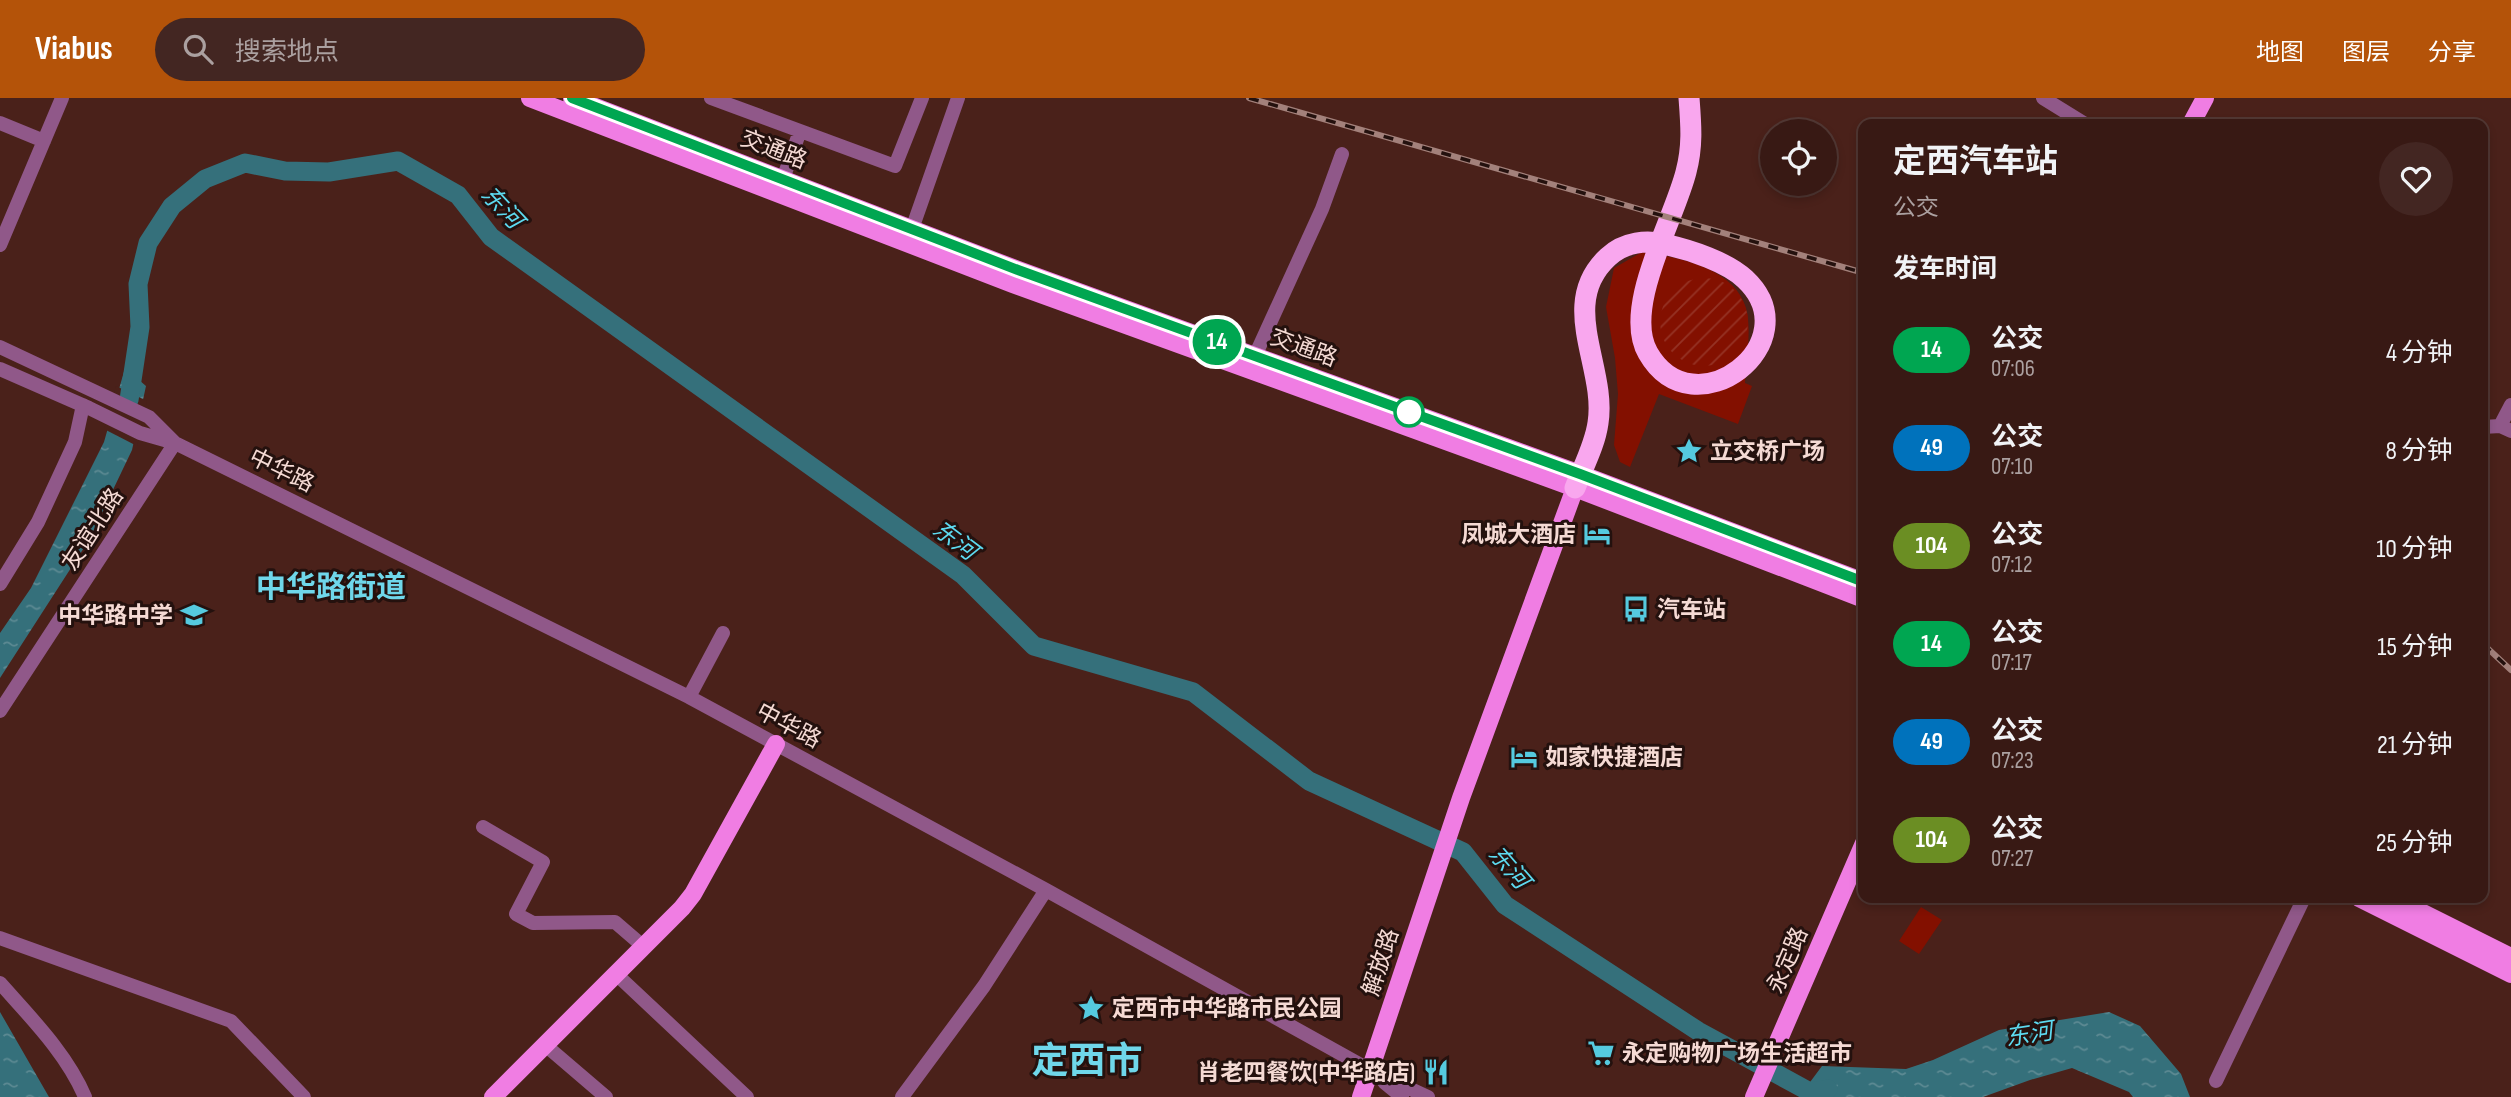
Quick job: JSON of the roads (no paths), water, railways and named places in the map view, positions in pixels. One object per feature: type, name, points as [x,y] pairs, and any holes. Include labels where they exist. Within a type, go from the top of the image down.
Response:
[{"type":"highway","points":[[1578,481],[1598,422],[1584,305],[1588,285],[1598,266],[1614,252],[1633,243],[1654,241],[1688,250],[1743,277],[1762,304],[1765,321],[1762,338],[1743,369],[1726,379],[1706,384],[1686,383],[1668,375],[1653,362],[1643,345],[1639,325],[1641,305],[1681,190],[1692,145],[1689,98]]},
{"type":"main road","name":"交通路","points":[[530,98],[1013,284],[1858,580]]},
{"type":"main road","name":"交通路","points":[[572,98],[1578,481],[1858,597]]},
{"type":"main road","points":[[2194,119],[2205,98]]},
{"type":"main road","name":"解放路","points":[[1361,1097],[1461,798],[1578,481]]},
{"type":"main road","points":[[493,1097],[682,908],[776,744]]},
{"type":"main road","name":"永定路","points":[[1754,1097],[1858,857]]},
{"type":"main road","points":[[2369,903],[2511,974]]},
{"type":"main road","points":[[2403,903],[2511,957]]},
{"type":"street","points":[[0,245],[62,98]]},
{"type":"street","points":[[711,98],[895,166],[922,98]]},
{"type":"street","points":[[912,229],[958,98]]},
{"type":"street","points":[[2043,98],[2077,119]]},
{"type":"street","points":[[0,124],[44,141]]},
{"type":"street","points":[[783,179],[800,131]]},
{"type":"street","points":[[1255,356],[1322,209],[1342,154]]},
{"type":"street","name":"中华路","points":[[0,347],[149,416],[175,443]]},
{"type":"street","name":"中华路","points":[[0,369],[86,406],[140,433],[175,443],[689,697],[1046,890],[1370,1070],[1428,1097]]},
{"type":"street","points":[[2505,428],[2511,405]]},
{"type":"street","points":[[0,584],[38,522],[75,442],[86,406]]},
{"type":"street","name":"友谊北路","points":[[0,711],[175,443]]},
{"type":"street","points":[[689,697],[723,633]]},
{"type":"street","points":[[483,827],[542,862],[516,914],[533,923],[615,922],[644,947]]},
{"type":"street","points":[[902,1097],[984,986],[1046,890]]},
{"type":"street","points":[[2216,1081],[2302,903]]},
{"type":"street","points":[[0,938],[231,1021],[304,1097]]},
{"type":"street","points":[[616,974],[747,1097]]},
{"type":"street","points":[[0,983],[76,1075],[85,1097]]},
{"type":"street","points":[[544,1044],[606,1097]]},
{"type":"street","name":"中华路","points":[[1370,1070],[1402,1097]]},
{"type":"water","points":[[125,368],[146,386],[132,450],[89,540],[0,678],[0,633],[31,588],[104,442]]},
{"type":"water","points":[[0,1012],[49,1097],[0,1097]]},
{"type":"water","points":[[2109,1012],[2140,1026],[2181,1074],[2190,1097],[2133,1097],[2129,1092],[2072,1068],[1983,1097],[1799,1097],[1822,1066],[1906,1069],[1933,1060],[1999,1030]]},
{"type":"waterway","name":"东河","points":[[129,400],[140,327],[138,284],[148,243],[172,206],[205,179],[245,163],[285,171],[329,172],[398,161],[458,195],[491,237],[963,575],[1034,646],[1193,692],[1309,781],[1463,852],[1505,905],[1698,1031],[1810,1092],[1828,1089]]},
{"type":"railway","points":[[1249,98],[1858,271]]},
{"type":"railway","points":[[2488,649],[2511,670]]},
{"type":"place","name":"立交桥广场","points":[[1689,451]]},
{"type":"place","name":"凤城大酒店","points":[[1597,534]]},
{"type":"place","name":"汽车站","points":[[1636,609]]},
{"type":"place","name":"中华路中学","points":[[194,615]]},
{"type":"place","name":"如家快捷酒店","points":[[1524,757]]},
{"type":"place","name":"定西市中华路市民公园","points":[[1091,1008]]},
{"type":"place","name":"永定购物广场生活超市","points":[[1601,1053]]},
{"type":"place","name":"肖老四餐饮(中华路店)","points":[[1436,1072]]},
{"type":"district","name":"中华路街道","points":[[331,587]]},
{"type":"district","name":"定西市","points":[[1087,1060]]}]
